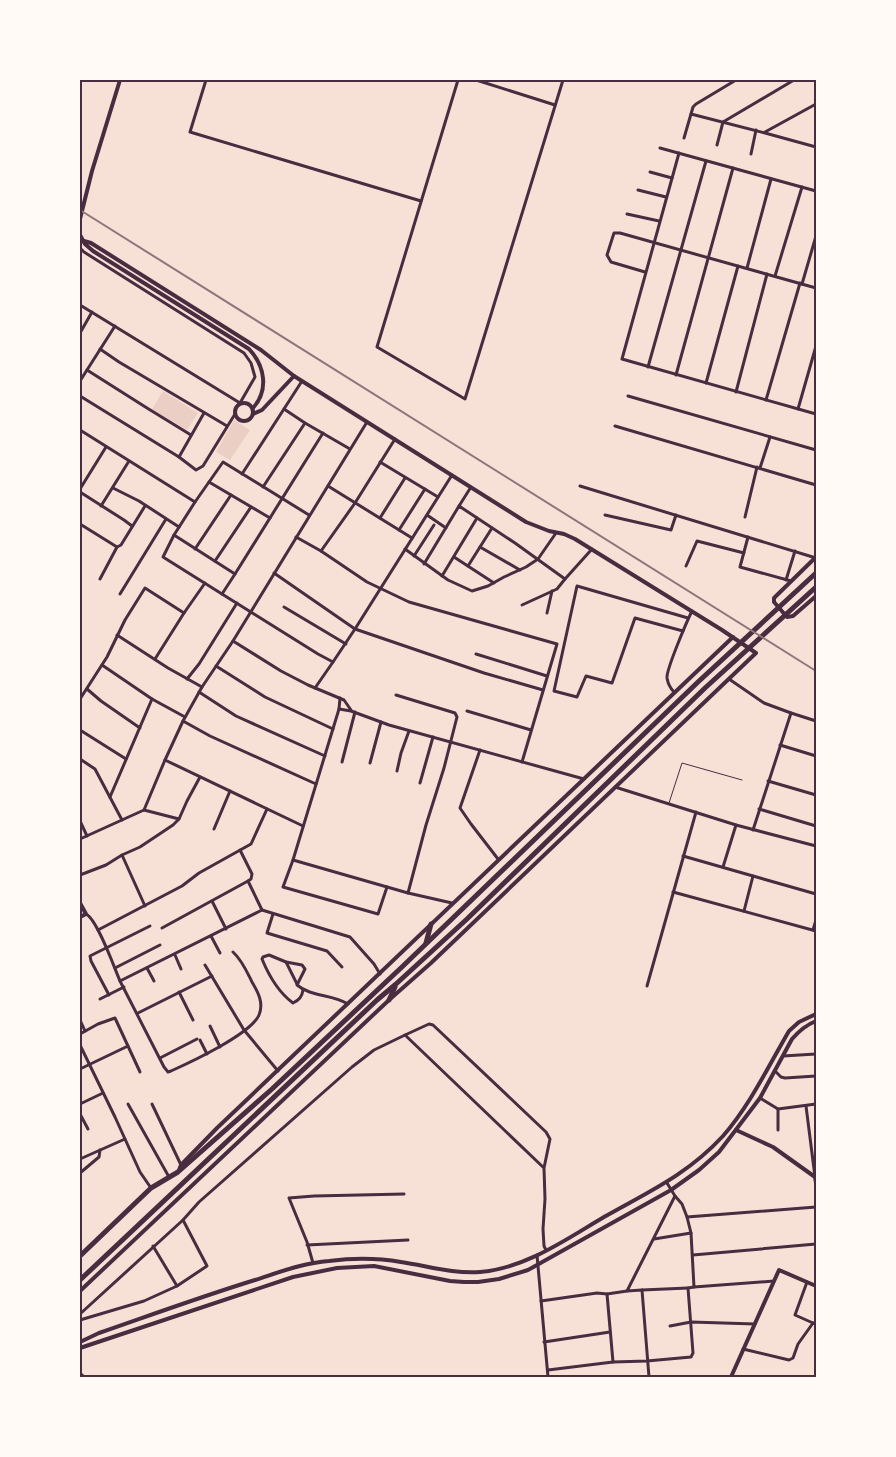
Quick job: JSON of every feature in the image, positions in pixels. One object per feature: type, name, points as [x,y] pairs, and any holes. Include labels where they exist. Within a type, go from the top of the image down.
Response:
[{"type":"highway","points":[[80,1256],[151,1188],[178,1172],[272,1090],[698,682],[816,573]]},
{"type":"highway","points":[[80,1280],[370,1006],[467,918],[705,688],[816,588]]},
{"type":"highway","points":[[426,944],[431,924]]},
{"type":"highway","points":[[389,1000],[396,984]]},
{"type":"street","points":[[80,219],[120,80]]},
{"type":"street","points":[[206,80],[190,132],[421,201]]},
{"type":"street","points":[[458,80],[376,347],[465,399],[563,80]]},
{"type":"street","points":[[476,80],[555,105]]},
{"type":"street","points":[[684,138],[693,107],[736,80]]},
{"type":"street","points":[[718,145],[723,122],[794,80]]},
{"type":"street","points":[[765,132],[816,104]]},
{"type":"street","points":[[691,114],[816,147]]},
{"type":"street","points":[[751,154],[756,130]]},
{"type":"street","points":[[810,146],[816,142]]},
{"type":"street","points":[[660,148],[816,192]]},
{"type":"street","points":[[679,153],[622,359],[816,414]]},
{"type":"street","points":[[648,367],[706,161]]},
{"type":"street","points":[[676,374],[733,168]]},
{"type":"street","points":[[650,172],[672,178]]},
{"type":"street","points":[[747,268],[771,179]]},
{"type":"street","points":[[774,276],[802,188]]},
{"type":"street","points":[[638,190],[666,197]]},
{"type":"street","points":[[628,214],[660,221]]},
{"type":"street","points":[[646,272],[611,262],[607,255],[614,233],[654,242],[816,288]]},
{"type":"street","points":[[80,235],[85,244],[93,250],[249,349],[259,363],[264,382],[260,401],[253,408]]},
{"type":"street","points":[[766,400],[816,236]]},
{"type":"street","points":[[80,240],[100,248],[261,350],[294,376],[526,522],[575,539],[733,636],[756,653],[432,963],[389,1000],[80,1291]]},
{"type":"street","points":[[80,248],[244,353],[252,363],[255,377],[207,459],[200,469],[196,470],[179,457],[80,396]]},
{"type":"street","points":[[706,383],[738,266]]},
{"type":"street","points":[[736,392],[767,274]]},
{"type":"street","points":[[80,305],[240,403],[246,402],[253,408],[254,414]]},
{"type":"street","points":[[80,333],[92,312]]},
{"type":"street","points":[[80,381],[115,326]]},
{"type":"street","points":[[798,409],[816,346]]},
{"type":"street","points":[[100,349],[227,426]]},
{"type":"street","points":[[87,370],[191,435]]},
{"type":"street","points":[[235,414],[244,421],[250,419],[254,414],[262,410],[294,376]]},
{"type":"street","points":[[242,474],[302,381]]},
{"type":"street","points":[[628,396],[816,450]]},
{"type":"street","points":[[284,409],[350,449]]},
{"type":"street","points":[[179,457],[204,413]]},
{"type":"street","points":[[144,810],[183,721],[199,692],[233,641],[367,422]]},
{"type":"street","points":[[263,487],[305,423]]},
{"type":"street","points":[[615,426],[816,485]]},
{"type":"street","points":[[80,430],[196,502]]},
{"type":"street","points":[[222,594],[323,433]]},
{"type":"street","points":[[745,517],[758,468],[770,437]]},
{"type":"street","points":[[321,551],[355,503],[395,439]]},
{"type":"street","points":[[106,447],[80,491],[132,526]]},
{"type":"street","points":[[101,506],[129,461]]},
{"type":"street","points":[[309,515],[223,462],[179,527],[163,556],[333,662]]},
{"type":"street","points":[[380,462],[438,498]]},
{"type":"street","points":[[315,688],[346,644],[452,475]]},
{"type":"street","points":[[380,518],[405,478]]},
{"type":"street","points":[[209,482],[270,518]]},
{"type":"street","points":[[328,486],[412,538]]},
{"type":"street","points":[[580,486],[816,558]]},
{"type":"street","points":[[424,564],[471,487]]},
{"type":"street","points":[[112,488],[124,493],[179,527]]},
{"type":"street","points":[[399,530],[424,489]]},
{"type":"street","points":[[196,549],[230,495]]},
{"type":"street","points":[[100,579],[117,546],[121,545],[144,506]]},
{"type":"street","points":[[459,506],[566,579]]},
{"type":"street","points":[[215,561],[251,507]]},
{"type":"street","points":[[427,515],[446,528]]},
{"type":"street","points":[[605,515],[671,530],[676,515]]},
{"type":"street","points":[[442,576],[477,518]]},
{"type":"street","points":[[120,594],[166,519]]},
{"type":"street","points":[[80,524],[117,546]]},
{"type":"street","points":[[414,556],[434,524]]},
{"type":"street","points":[[468,566],[492,528]]},
{"type":"street","points":[[405,549],[442,576],[472,591],[488,586],[538,559],[556,533]]},
{"type":"street","points":[[174,535],[235,574]]},
{"type":"street","points":[[296,537],[321,551],[367,582],[409,602],[557,644],[522,762]]},
{"type":"street","points":[[748,537],[740,567],[789,581]]},
{"type":"street","points":[[686,566],[696,541],[744,553]]},
{"type":"street","points":[[480,547],[520,570]]},
{"type":"street","points":[[522,605],[557,589],[592,549]]},
{"type":"street","points":[[789,581],[795,551]]},
{"type":"street","points":[[454,557],[494,583]]},
{"type":"street","points":[[816,558],[789,581],[774,598],[774,602],[787,617],[793,616],[816,596]]},
{"type":"street","points":[[274,573],[355,629],[484,673],[543,690]]},
{"type":"street","points":[[155,659],[205,583]]},
{"type":"street","points":[[683,631],[635,618],[612,683],[586,676],[577,697],[554,691],[577,586],[688,618]]},
{"type":"street","points":[[80,699],[107,657],[124,620],[145,588],[184,613]]},
{"type":"street","points":[[547,613],[552,591]]},
{"type":"street","points":[[187,679],[199,664],[237,603]]},
{"type":"street","points":[[284,608],[346,644]]},
{"type":"street","points":[[674,692],[669,687],[666,676],[692,611]]},
{"type":"street","points":[[118,635],[202,687]]},
{"type":"street","points":[[178,1172],[182,1165],[217,1128],[733,636]]},
{"type":"street","points":[[233,641],[281,672],[340,698],[351,710]]},
{"type":"street","points":[[476,654],[547,676]]},
{"type":"street","points":[[102,664],[152,699],[185,717]]},
{"type":"street","points":[[216,666],[264,697],[333,729]]},
{"type":"street","points":[[729,679],[764,703],[816,721]]},
{"type":"street","points":[[86,689],[140,728]]},
{"type":"street","points":[[199,692],[236,716],[325,756]]},
{"type":"street","points":[[396,695],[455,713],[457,717],[408,893]]},
{"type":"street","points":[[340,698],[339,709],[325,756],[283,887],[378,914],[387,887]]},
{"type":"street","points":[[110,797],[152,699]]},
{"type":"street","points":[[339,709],[351,710],[381,722],[584,779]]},
{"type":"street","points":[[467,711],[532,730]]},
{"type":"street","points":[[342,762],[356,712]]},
{"type":"street","points":[[753,830],[791,713]]},
{"type":"street","points":[[183,721],[210,736],[316,784]]},
{"type":"street","points":[[370,763],[381,722]]},
{"type":"street","points":[[80,730],[126,759]]},
{"type":"street","points":[[397,771],[401,753],[410,730]]},
{"type":"street","points":[[420,783],[434,737]]},
{"type":"street","points":[[780,745],[816,756]]},
{"type":"street","points":[[480,750],[460,808],[498,859]]},
{"type":"street","points":[[80,759],[95,769],[122,820]]},
{"type":"street","points":[[165,760],[303,826]]},
{"type":"street","points":[[80,875],[106,865],[122,854],[140,847],[173,825],[179,819],[200,777]]},
{"type":"street","points":[[768,782],[816,794]]},
{"type":"street","points":[[615,787],[753,830],[816,846]]},
{"type":"street","points":[[214,829],[230,791]]},
{"type":"street","points":[[98,930],[182,886],[199,873],[252,844],[267,809]]},
{"type":"street","points":[[759,809],[816,826]]},
{"type":"street","points":[[80,839],[144,810],[179,819]]},
{"type":"street","points":[[647,986],[696,812]]},
{"type":"street","points":[[80,821],[87,836]]},
{"type":"street","points":[[723,867],[736,825]]},
{"type":"street","points":[[162,928],[251,879],[252,874],[240,850]]},
{"type":"street","points":[[122,854],[145,906]]},
{"type":"street","points":[[683,856],[816,894]]},
{"type":"street","points":[[293,860],[408,893],[452,903]]},
{"type":"street","points":[[744,911],[753,876]]},
{"type":"street","points":[[248,882],[262,910],[350,937],[374,964],[380,974]]},
{"type":"street","points":[[673,892],[815,931],[816,920]]},
{"type":"street","points":[[212,901],[226,929]]},
{"type":"street","points":[[80,902],[98,930],[120,981],[168,1072],[220,1047],[253,1024],[258,1017],[261,1002],[243,965],[233,952]]},
{"type":"street","points":[[120,981],[262,910]]},
{"type":"street","points":[[80,917],[86,914]]},
{"type":"street","points":[[272,914],[268,933],[327,951],[342,968]]},
{"type":"street","points":[[108,995],[90,956],[150,926]]},
{"type":"street","points":[[212,936],[220,953]]},
{"type":"street","points":[[115,968],[160,945]]},
{"type":"street","points":[[174,954],[181,968]]},
{"type":"street","points":[[298,985],[304,969],[302,965],[286,962],[269,955],[263,957],[262,959],[276,986],[287,999],[293,1003],[298,1001],[304,990]]},
{"type":"street","points":[[286,962],[298,985],[304,990],[339,999],[348,1004]]},
{"type":"street","points":[[205,965],[244,1030],[278,1071]]},
{"type":"street","points":[[147,968],[154,981]]},
{"type":"street","points":[[138,1013],[212,976]]},
{"type":"street","points":[[100,999],[124,987]]},
{"type":"street","points":[[179,992],[193,1020]]},
{"type":"street","points":[[80,1342],[108,1330],[221,1291],[312,1263],[344,1260],[398,1261],[446,1271],[471,1272],[511,1266],[537,1256],[690,1167],[721,1138],[747,1105],[789,1031],[799,1022],[816,1014]]},
{"type":"street","points":[[80,1034],[115,1018],[140,1072]]},
{"type":"street","points":[[80,1020],[85,1032]]},
{"type":"street","points":[[80,1348],[293,1277],[337,1268],[374,1266],[450,1280],[478,1282],[515,1275],[537,1266],[671,1190],[699,1170],[719,1152],[760,1098],[792,1039],[807,1025],[816,1021]]},
{"type":"street","points":[[80,1314],[199,1202],[352,1067],[374,1050],[429,1024],[433,1025],[474,1063],[546,1132],[550,1139],[544,1168],[544,1246],[546,1250]]},
{"type":"street","points":[[210,1026],[220,1047]]},
{"type":"street","points":[[405,1036],[544,1168]]},
{"type":"street","points":[[160,1058],[199,1039],[207,1054]]},
{"type":"street","points":[[80,1045],[140,1172],[151,1188]]},
{"type":"street","points":[[80,1069],[128,1046]]},
{"type":"street","points":[[783,1056],[816,1054]]},
{"type":"street","points":[[775,1071],[785,1078],[816,1076]]},
{"type":"street","points":[[80,1104],[103,1093]]},
{"type":"street","points":[[760,1098],[778,1110],[816,1104]]},
{"type":"street","points":[[128,1104],[169,1176]]},
{"type":"street","points":[[152,1104],[182,1165]]},
{"type":"street","points":[[806,1106],[816,1183]]},
{"type":"street","points":[[778,1110],[778,1130]]},
{"type":"street","points":[[80,1114],[88,1130]]},
{"type":"street","points":[[730,1127],[772,1147],[816,1177]]},
{"type":"street","points":[[80,1159],[125,1139]]},
{"type":"street","points":[[80,1173],[99,1157],[100,1150]]},
{"type":"street","points":[[667,1182],[682,1204],[688,1217],[691,1233],[694,1287]]},
{"type":"street","points":[[314,1273],[307,1245],[290,1198],[404,1194]]},
{"type":"street","points":[[627,1291],[675,1196]]},
{"type":"street","points":[[688,1217],[816,1207]]},
{"type":"street","points":[[80,1320],[144,1301],[177,1286],[208,1266],[182,1220]]},
{"type":"street","points":[[654,1239],[691,1233]]},
{"type":"street","points":[[571,1236],[575,1244]]},
{"type":"street","points":[[307,1245],[408,1240]]},
{"type":"street","points":[[692,1255],[816,1244]]},
{"type":"street","points":[[153,1246],[177,1286]]},
{"type":"street","points":[[537,1256],[548,1377]]},
{"type":"street","points":[[731,1377],[779,1270],[816,1286]]},
{"type":"street","points":[[541,1301],[597,1293],[607,1294],[774,1281]]},
{"type":"street","points":[[743,1349],[789,1360],[794,1358],[798,1344],[814,1324],[796,1314],[807,1282]]},
{"type":"street","points":[[548,1370],[613,1362],[691,1357],[693,1353],[688,1288]]},
{"type":"street","points":[[642,1290],[649,1377]]},
{"type":"street","points":[[607,1294],[613,1362]]},
{"type":"street","points":[[670,1326],[691,1322],[754,1324]]},
{"type":"street","points":[[544,1342],[610,1332]]},
{"type":"street","points":[[80,1373],[84,1377]]},
{"type":"lane","points":[[669,804],[682,762],[742,780]]},
{"type":"shaded area","points":[[163,391],[198,413],[187,430],[152,409]]},
{"type":"shaded area","points":[[234,420],[250,430],[230,460],[216,452]]},
{"type":"railway","points":[[80,210],[816,671]]}]
